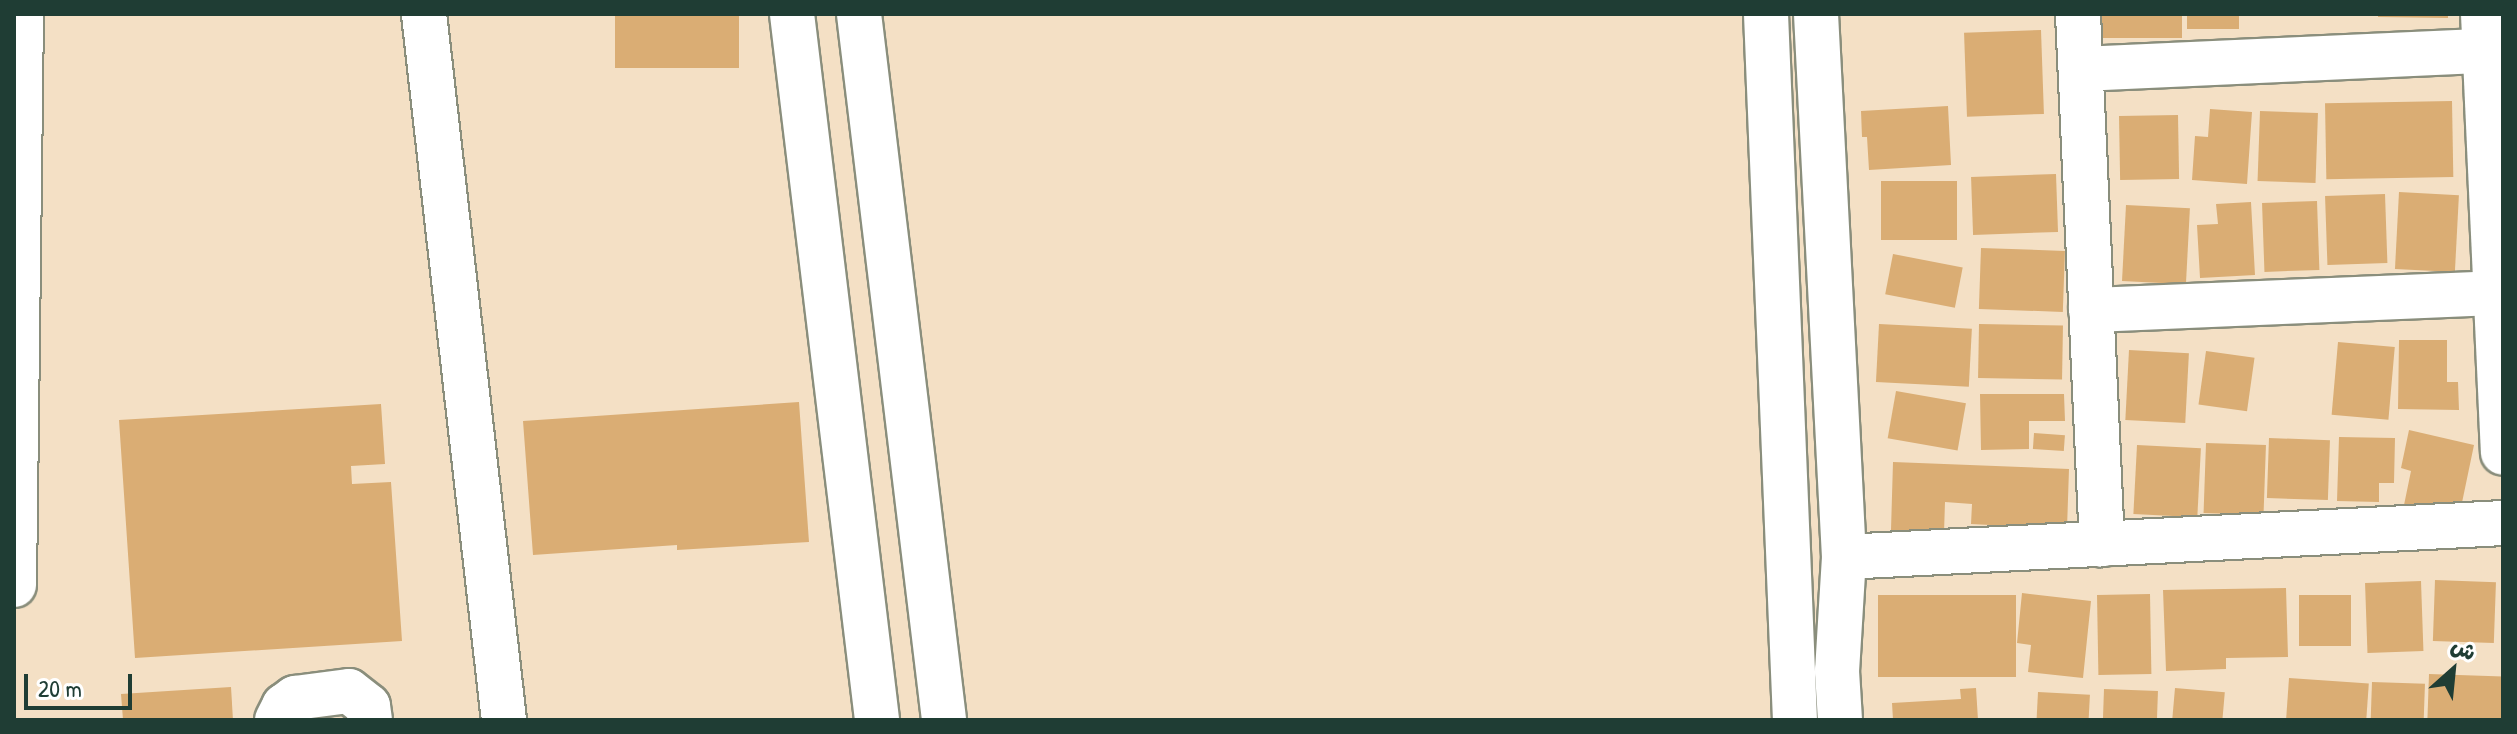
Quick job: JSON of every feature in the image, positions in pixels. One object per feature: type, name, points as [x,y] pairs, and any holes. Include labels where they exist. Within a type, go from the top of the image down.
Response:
[{"type":"street","points":[[14,585],[21,14]]},
{"type":"street","points":[[424,14],[504,720]]},
{"type":"street","points":[[792,14],[877,720]]},
{"type":"street","points":[[859,14],[944,720]]},
{"type":"street","points":[[1766,14],[1795,720]]},
{"type":"street","points":[[1816,14],[1844,557],[1837,671],[1840,720]]},
{"type":"street","points":[[2078,14],[2102,544]]},
{"type":"street","points":[[2081,69],[2484,32],[2503,453]]},
{"type":"street","points":[[2091,310],[2496,293]]},
{"type":"street","points":[[1844,557],[2503,523]]},
{"type":"street","points":[[277,720],[284,706],[295,698],[349,691],[368,706],[370,720]]},
{"type":"building","points":[[615,14],[739,14],[739,68],[615,68]]},
{"type":"building","points":[[2098,14],[2182,14],[2182,38],[2098,38]]},
{"type":"building","points":[[2187,14],[2239,14],[2239,29],[2187,29]]},
{"type":"building","points":[[2378,14],[2448,14],[2448,18],[2378,17]]},
{"type":"building","points":[[2041,30],[2044,114],[1967,117],[1964,33]]},
{"type":"building","points":[[2452,101],[2453,177],[2326,179],[2325,103]]},
{"type":"building","points":[[1948,106],[1951,165],[1869,170],[1867,137],[1862,137],[1861,111]]},
{"type":"building","points":[[2210,109],[2252,112],[2247,184],[2192,180],[2195,136],[2208,137]]},
{"type":"building","points":[[2260,111],[2318,113],[2316,183],[2258,181]]},
{"type":"building","points":[[2178,115],[2179,179],[2120,180],[2119,116]]},
{"type":"building","points":[[2056,174],[2058,232],[1973,235],[1971,177]]},
{"type":"building","points":[[1881,181],[1957,181],[1957,240],[1881,240]]},
{"type":"building","points":[[2399,192],[2459,195],[2455,272],[2395,269]]},
{"type":"building","points":[[2385,194],[2387,263],[2327,265],[2325,196]]},
{"type":"building","points":[[2317,201],[2319,270],[2264,272],[2262,203]]},
{"type":"building","points":[[2251,202],[2255,275],[2200,278],[2197,225],[2218,224],[2216,204]]},
{"type":"building","points":[[2126,205],[2190,208],[2186,284],[2122,281]]},
{"type":"building","points":[[1981,248],[2065,251],[2063,312],[1979,309]]},
{"type":"building","points":[[1893,254],[1963,268],[1955,308],[1885,294]]},
{"type":"building","points":[[1879,324],[1972,329],[1969,387],[1876,382]]},
{"type":"building","points":[[1979,324],[2063,325],[2062,379],[1978,378]]},
{"type":"building","points":[[2399,340],[2447,340],[2447,382],[2458,382],[2459,410],[2398,409]]},
{"type":"building","points":[[2338,342],[2395,347],[2388,420],[2332,415]]},
{"type":"building","points":[[2129,350],[2189,353],[2185,423],[2125,420]]},
{"type":"building","points":[[2206,351],[2255,358],[2247,411],[2198,404]]},
{"type":"building","points":[[1896,391],[1966,403],[1958,451],[1888,438]]},
{"type":"building","points":[[1980,394],[2064,394],[2065,421],[2029,421],[2029,449],[1981,450]]},
{"type":"building","points":[[799,402],[809,542],[677,550],[677,545],[533,555],[523,421]]},
{"type":"building","points":[[381,404],[385,464],[351,466],[352,484],[391,482],[402,641],[135,658],[119,420]]},
{"type":"building","points":[[2409,430],[2474,445],[2459,517],[2404,505],[2411,471],[2401,468]]},
{"type":"building","points":[[2034,433],[2065,435],[2064,451],[2033,449]]},
{"type":"building","points":[[2339,437],[2395,438],[2394,483],[2379,483],[2379,502],[2337,501]]},
{"type":"building","points":[[2269,438],[2330,440],[2328,500],[2267,498]]},
{"type":"building","points":[[2206,443],[2266,445],[2264,515],[2204,513]]},
{"type":"building","points":[[2137,445],[2201,448],[2197,517],[2133,514]]},
{"type":"building","points":[[1893,462],[2069,469],[2067,529],[1971,524],[1972,504],[1945,502],[1944,533],[1891,530]]},
{"type":"building","points":[[2435,580],[2496,582],[2494,643],[2433,641]]},
{"type":"building","points":[[2421,581],[2423,651],[2367,653],[2365,583]]},
{"type":"building","points":[[2286,588],[2288,657],[2226,658],[2226,669],[2166,671],[2163,590]]},
{"type":"building","points":[[2022,593],[2091,601],[2083,678],[2028,672],[2031,645],[2017,643]]},
{"type":"building","points":[[2150,594],[2151,674],[2098,675],[2097,595]]},
{"type":"building","points":[[1878,595],[2016,595],[2016,677],[1878,677]]},
{"type":"building","points":[[2299,595],[2351,595],[2351,646],[2299,646]]},
{"type":"building","points":[[2429,674],[2503,677],[2501,720],[2427,720]]},
{"type":"building","points":[[2289,678],[2369,684],[2366,720],[2286,720]]},
{"type":"building","points":[[2372,682],[2425,684],[2424,720],[2371,720]]},
{"type":"building","points":[[231,687],[233,720],[123,720],[121,694]]},
{"type":"building","points":[[1976,688],[1978,720],[1893,720],[1892,703],[1961,699],[1960,689]]},
{"type":"building","points":[[2175,688],[2225,692],[2222,720],[2172,720]]},
{"type":"building","points":[[2104,689],[2158,691],[2157,720],[2103,720]]},
{"type":"building","points":[[2038,692],[2090,695],[2089,720],[2037,720]]}]
